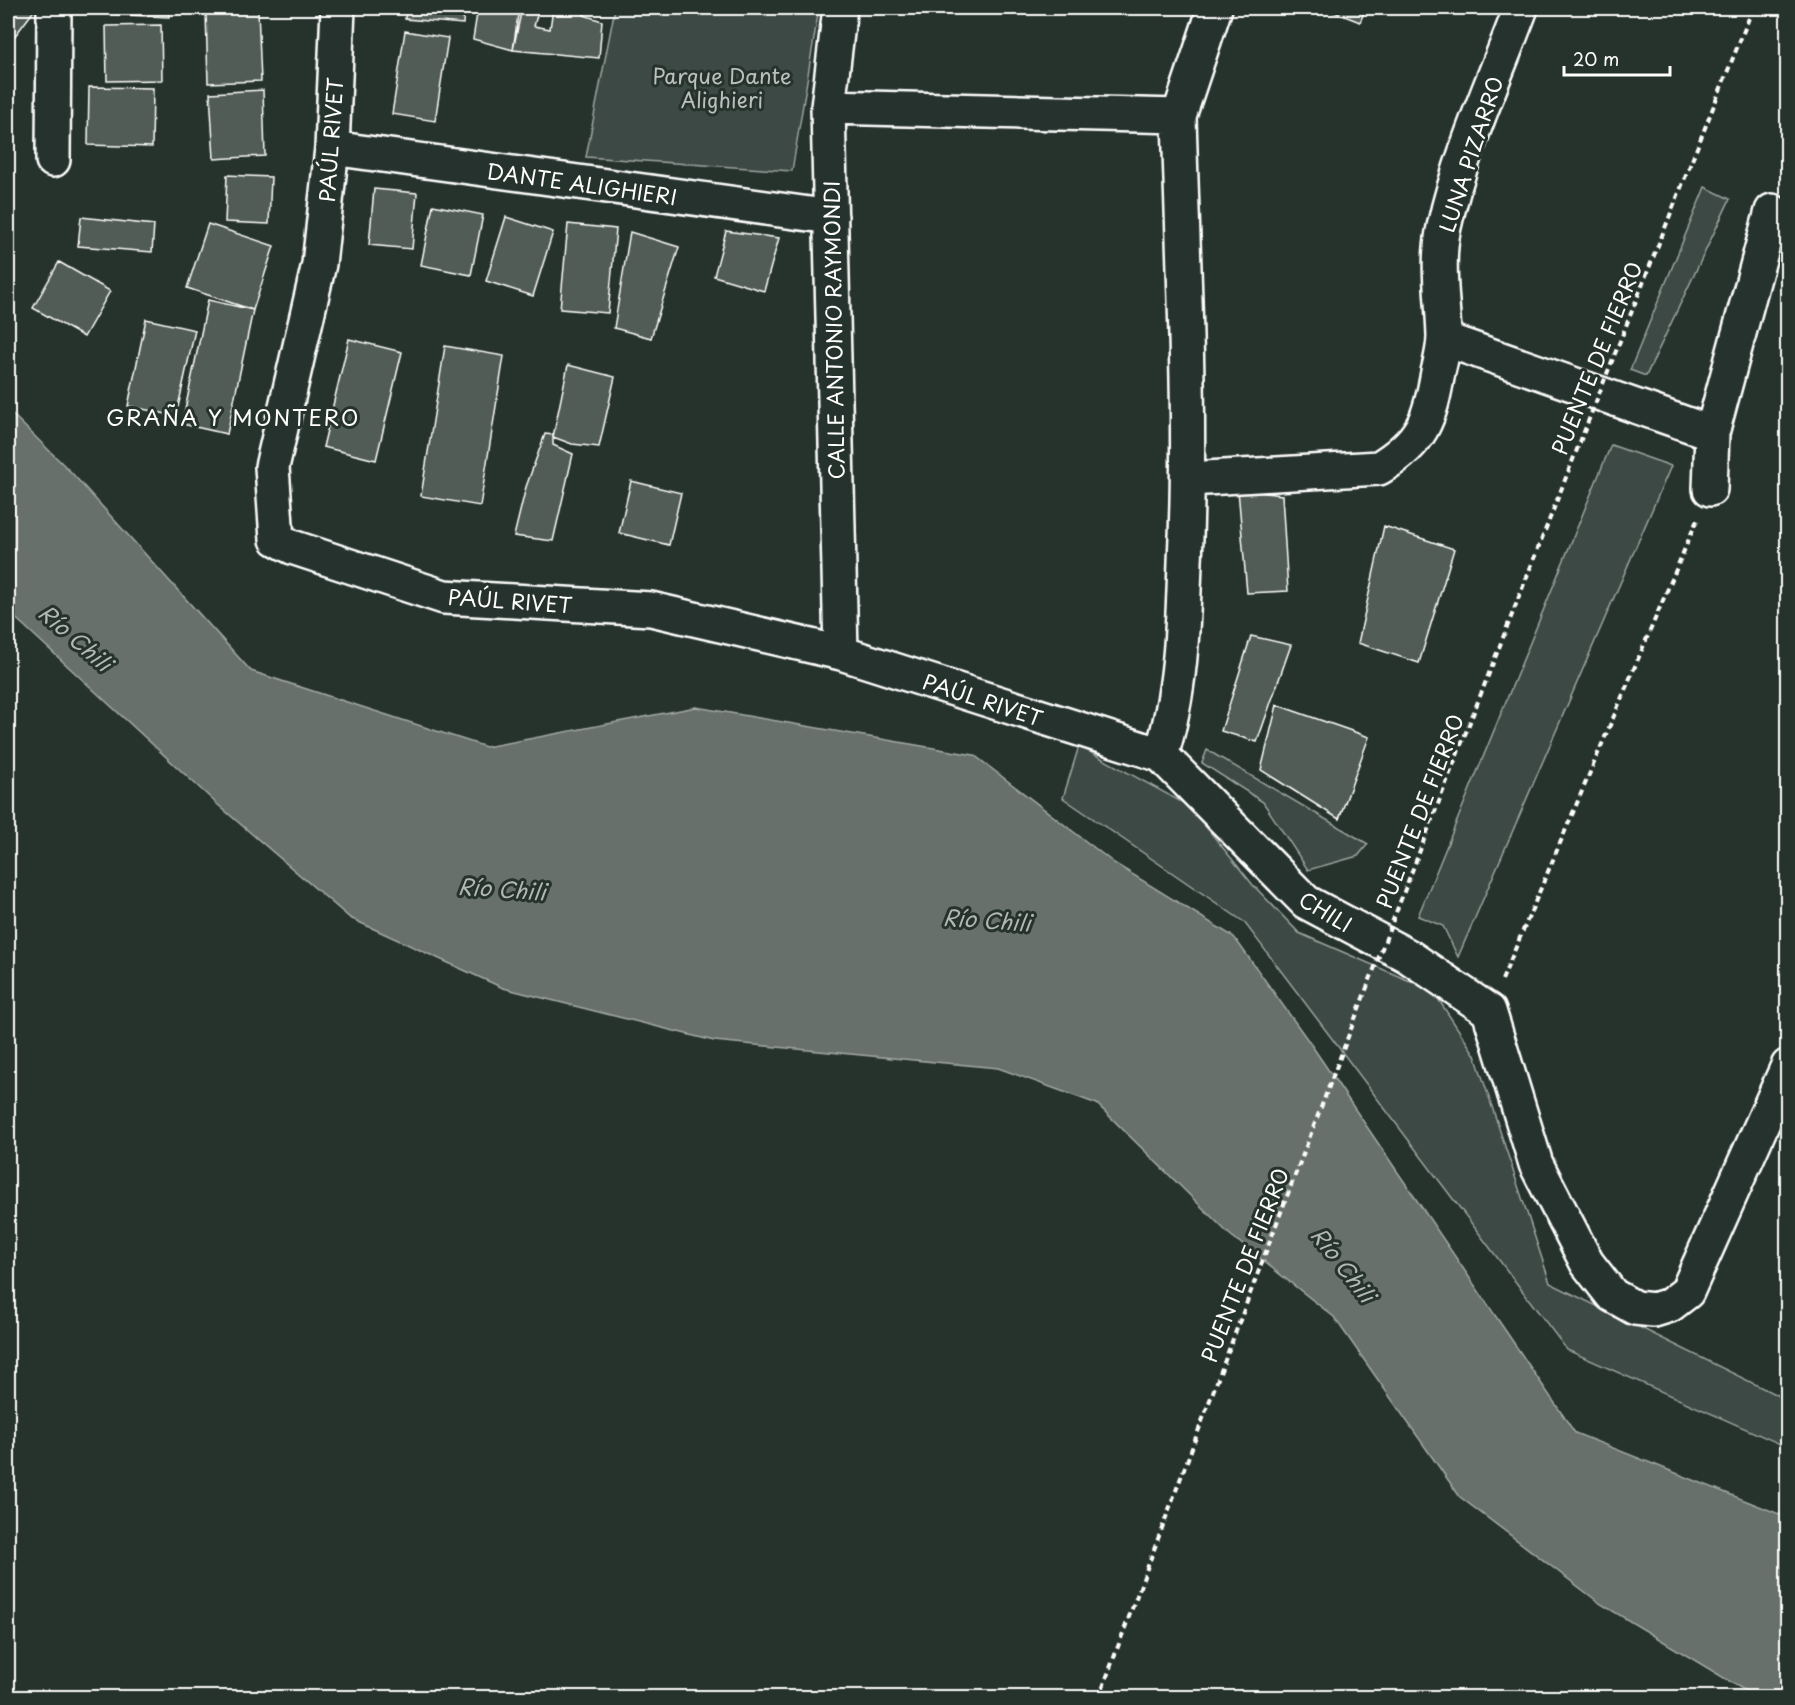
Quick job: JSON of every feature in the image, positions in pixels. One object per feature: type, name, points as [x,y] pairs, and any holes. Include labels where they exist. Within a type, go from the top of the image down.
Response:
[{"type":"street","points":[[53,160],[54,8]]},
{"type":"street","name":"PAÚL RIVET","points":[[338,8],[332,148],[318,264],[272,467],[277,539],[292,547],[444,597],[651,609],[841,654],[1161,755]]},
{"type":"street","name":"CALLE ANTONIO RAYMONDI","points":[[840,8],[828,107],[841,654]]},
{"type":"street","points":[[1161,755],[1172,722],[1183,624],[1189,479],[1179,116],[1215,8]]},
{"type":"street","name":"LUNA PIZARRO","points":[[1189,479],[1379,468],[1404,453],[1423,428],[1434,397],[1444,339],[1439,261],[1444,227],[1461,170],[1521,8]]},
{"type":"street","points":[[828,107],[1179,116]]},
{"type":"street","name":"DANTE ALIGHIERI","points":[[332,148],[831,218]]},
{"type":"street","points":[[1710,489],[1712,433],[1772,211]]},
{"type":"street","points":[[1444,339],[1712,433]]},
{"type":"street","name":"CHILI","points":[[1161,755],[1306,902],[1408,956],[1489,1011]]},
{"type":"street","points":[[1489,1011],[1536,1164],[1587,1263],[1612,1295],[1635,1308],[1654,1310],[1670,1305],[1687,1292],[1788,1066]]},
{"type":"path","name":"PUENTE DE FIERRO","points":[[1099,1698],[1304,1150],[1584,430],[1753,8]]},
{"type":"path","points":[[1489,1011],[1710,489]]},
{"type":"green space","name":"Parque Dante Alighieri","points":[[615,8],[819,8],[792,171],[586,157]]},
{"type":"green space","points":[[1705,187],[1730,199],[1646,376],[1630,370]]},
{"type":"green space","points":[[1611,445],[1671,466],[1458,957],[1443,926],[1418,916]]},
{"type":"green space","points":[[1079,746],[1189,806],[1253,885],[1299,933],[1433,991],[1475,1055],[1550,1283],[1787,1400],[1787,1447],[1567,1350],[1244,922],[1063,798]]},
{"type":"green space","points":[[1207,750],[1368,844],[1358,856],[1308,870],[1263,802],[1202,763]]},
{"type":"water","name":"Río Chili","points":[[8,410],[70,471],[251,671],[486,747],[696,707],[974,755],[1114,863],[1234,937],[1310,1043],[1575,1433],[1787,1517],[1787,1695],[1749,1693],[1601,1604],[1460,1497],[1334,1317],[1229,1234],[1097,1104],[998,1068],[714,1041],[503,988],[350,918],[217,804],[8,611]]},
{"type":"building","points":[[8,8],[36,8],[8,45]]},
{"type":"building","points":[[106,8],[169,8],[169,17],[106,14]]},
{"type":"building","points":[[406,8],[464,8],[463,24],[405,19]]},
{"type":"building","points":[[478,8],[519,8],[513,50],[473,39]]},
{"type":"building","points":[[522,8],[539,8],[534,26],[550,29],[553,8],[586,8],[584,15],[602,21],[599,58],[513,50]]},
{"type":"building","points":[[1324,8],[1366,8],[1360,22]]},
{"type":"building","points":[[258,10],[261,81],[208,83],[206,12]]},
{"type":"building","points":[[161,25],[162,80],[107,81],[106,26]]},
{"type":"building","points":[[405,31],[448,38],[435,121],[392,114]]},
{"type":"building","points":[[89,87],[153,88],[152,147],[88,145]]},
{"type":"building","points":[[263,90],[265,156],[214,159],[210,93]]},
{"type":"building","points":[[227,175],[271,177],[269,224],[225,222]]},
{"type":"building","points":[[374,189],[417,193],[412,249],[369,245]]},
{"type":"building","points":[[433,205],[483,215],[471,275],[421,265]]},
{"type":"building","points":[[81,217],[154,225],[152,252],[78,246]]},
{"type":"building","points":[[506,217],[553,232],[533,296],[486,281]]},
{"type":"building","points":[[208,224],[274,246],[253,310],[187,288]]},
{"type":"building","points":[[568,224],[616,229],[608,313],[560,309]]},
{"type":"building","points":[[726,231],[779,238],[764,291],[714,276]]},
{"type":"building","points":[[630,232],[679,247],[651,338],[614,328]]},
{"type":"building","points":[[59,262],[110,291],[84,337],[33,308]]},
{"type":"building","points":[[208,300],[253,310],[227,434],[182,424]]},
{"type":"building","points":[[146,319],[195,330],[176,416],[128,406]]},
{"type":"building","points":[[349,339],[402,352],[376,460],[323,447]]},
{"type":"building","points":[[445,346],[504,356],[480,506],[421,496]]},
{"type":"building","points":[[568,365],[615,377],[599,447],[572,444],[553,437]]},
{"type":"building","points":[[545,434],[553,435],[553,445],[573,454],[553,541],[514,536],[526,487]]},
{"type":"building","points":[[631,481],[681,493],[669,545],[619,533]]},
{"type":"building","points":[[1238,490],[1282,495],[1288,591],[1247,593]]},
{"type":"building","points":[[1384,526],[1454,549],[1419,663],[1358,643]]},
{"type":"building","points":[[1251,636],[1291,645],[1257,742],[1221,731]]},
{"type":"building","points":[[1277,705],[1369,737],[1339,819],[1261,770]]},
{"type":"district","name":"GRAÑA Y MONTERO","points":[[233,416]]}]
